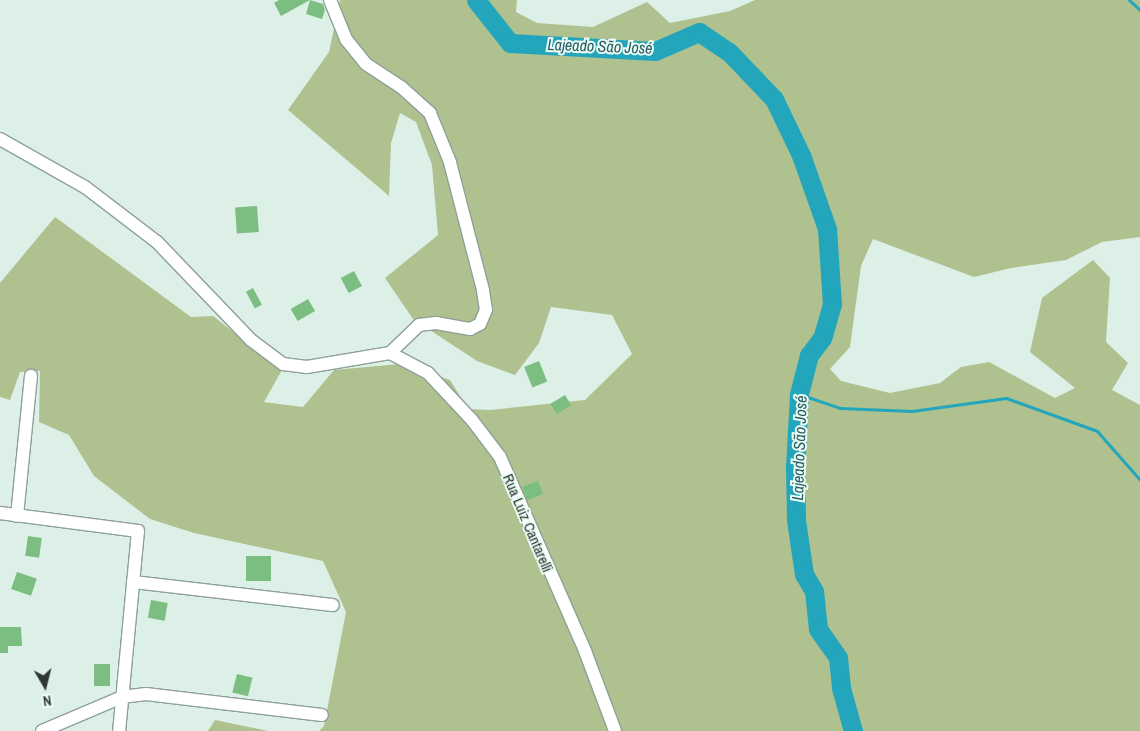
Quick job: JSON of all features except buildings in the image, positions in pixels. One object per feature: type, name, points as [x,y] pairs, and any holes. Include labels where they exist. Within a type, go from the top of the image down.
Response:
[{"type":"street","points":[[0,139],[85,187],[158,242],[251,340],[283,364],[307,367],[390,353],[401,339],[418,326],[436,323],[470,329],[480,324],[486,310],[483,290],[450,162],[430,113],[401,88],[366,64],[346,39],[330,0]]},
{"type":"street","name":"Rua Luiz Cantarelli","points":[[390,353],[428,373],[472,420],[500,458],[585,651],[616,731]]},
{"type":"street","points":[[17,516],[31,376]]},
{"type":"street","points":[[0,513],[138,531],[119,731]]},
{"type":"street","points":[[133,582],[333,605]]},
{"type":"street","points":[[42,731],[122,696],[146,694],[322,715]]},
{"type":"green space","points":[[340,0],[517,0],[516,12],[537,23],[593,27],[647,2],[670,23],[730,11],[755,0],[1140,0],[1140,237],[1102,242],[1066,260],[1011,268],[974,277],[873,239],[861,266],[850,347],[830,369],[841,381],[890,393],[940,383],[961,367],[989,362],[1055,398],[1075,388],[1030,352],[1042,298],[1093,260],[1110,278],[1106,342],[1128,363],[1112,390],[1140,405],[1140,731],[319,731],[324,726],[346,612],[323,561],[194,533],[150,519],[94,476],[69,435],[39,422],[40,371],[20,372],[10,400],[0,397],[0,283],[55,217],[191,317],[213,316],[282,370],[264,402],[303,407],[334,370],[400,364],[450,380],[468,409],[490,410],[585,400],[632,354],[612,315],[551,307],[539,343],[515,375],[477,361],[413,319],[385,278],[438,235],[432,165],[416,122],[400,113],[391,143],[389,196],[288,110],[329,52]]},
{"type":"green space","points":[[215,720],[268,731],[208,731]]},
{"type":"waterway","name":"Lajeado São José","points":[[476,0],[510,43],[655,51],[699,32],[730,53],[774,99],[801,155],[827,229],[832,304],[822,338],[809,355],[799,394],[795,467],[796,520],[804,574],[814,591],[818,629],[838,658],[841,688],[853,731]]},
{"type":"waterway","points":[[1129,0],[1140,10]]},
{"type":"waterway","points":[[799,394],[840,408],[912,411],[1006,398],[1097,431],[1140,480]]}]
